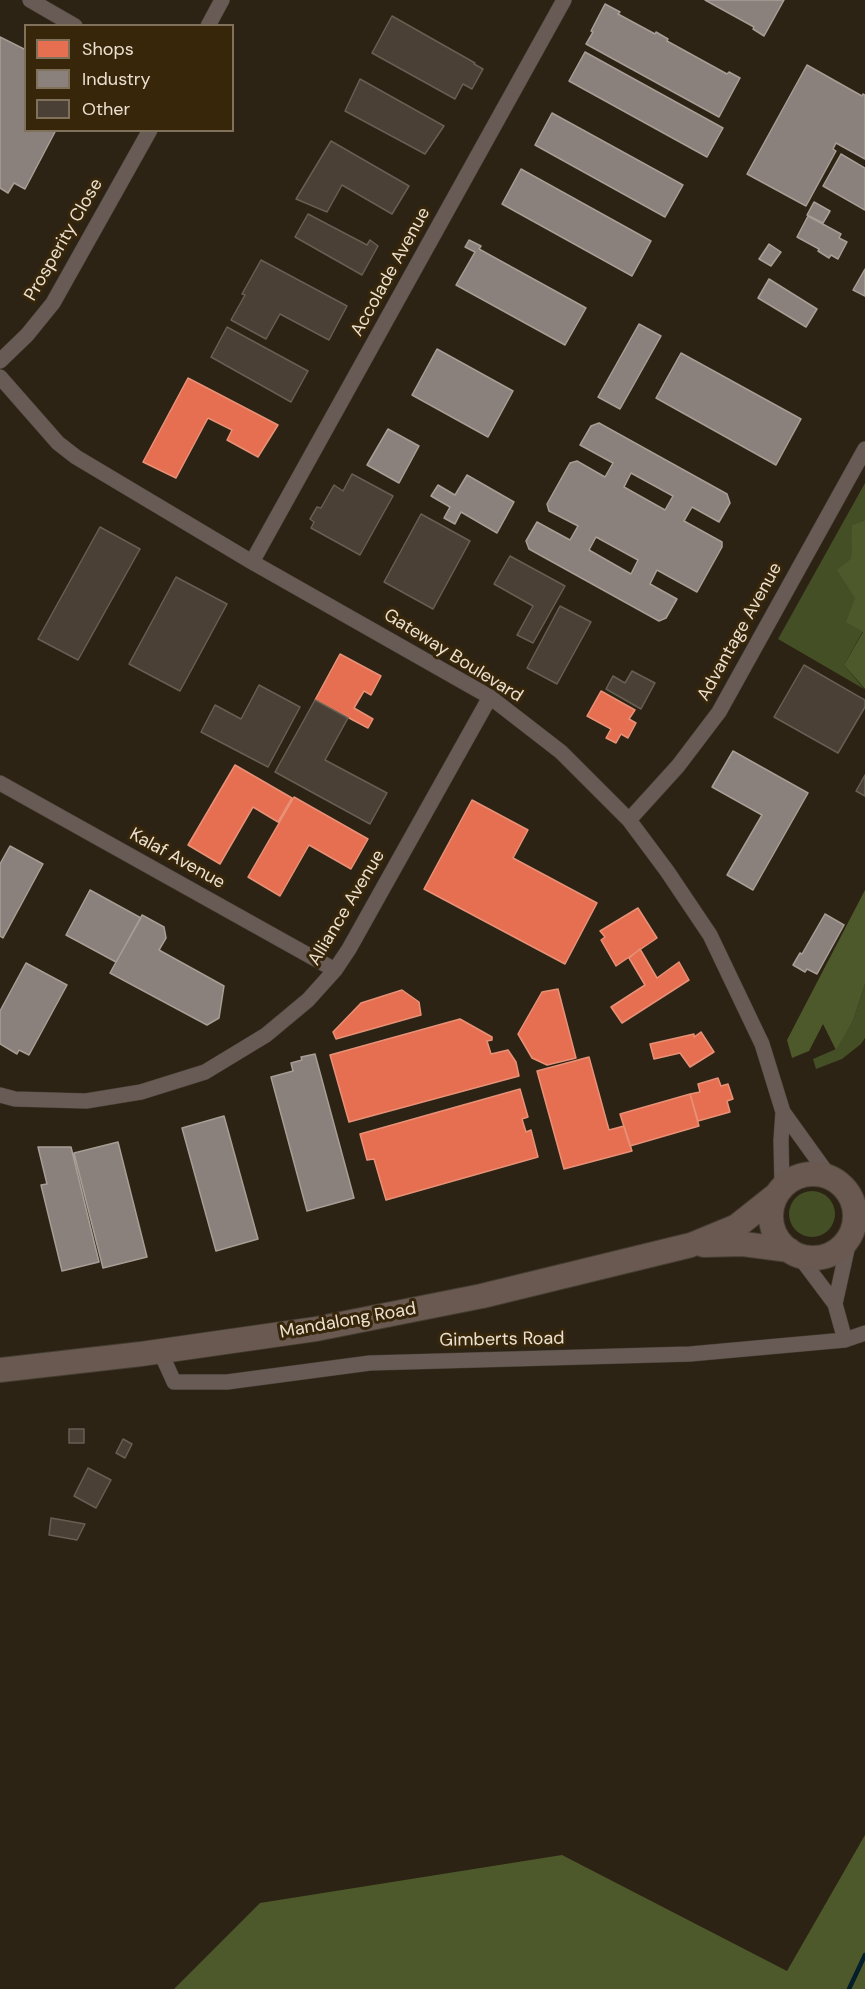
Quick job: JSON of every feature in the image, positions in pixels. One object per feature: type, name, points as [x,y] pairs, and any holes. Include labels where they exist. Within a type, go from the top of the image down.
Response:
[{"type":"main road","points":[[832,1178],[847,1190],[851,1197],[856,1229],[843,1245],[828,1255],[809,1258],[794,1253],[775,1235],[771,1223],[772,1205],[779,1191],[792,1179],[815,1173],[865,1184]]},
{"type":"main road","name":"Mandalong Road","points":[[0,1370],[160,1351],[327,1327],[482,1296],[691,1245],[737,1226],[779,1191]]},
{"type":"main road","name":"Mandalong Road","points":[[691,1245],[743,1244],[794,1253]]},
{"type":"street","points":[[30,0],[72,24]]},
{"type":"street","points":[[209,24],[222,0]]},
{"type":"street","name":"Accolade Avenue","points":[[252,562],[564,0]]},
{"type":"street","name":"Prosperity Close","points":[[0,361],[27,335],[53,303],[149,132]]},
{"type":"street","name":"Gateway Boulevard","points":[[0,377],[58,443],[76,457],[252,562],[490,697],[561,752],[629,820],[710,935],[762,1044],[783,1112],[832,1178]]},
{"type":"street","name":"Advantage Avenue","points":[[629,820],[678,766],[719,712],[865,449]]},
{"type":"street","name":"Alliance Avenue","points":[[0,1095],[15,1099],[86,1101],[141,1092],[205,1072],[266,1035],[308,1000],[335,970],[378,898],[490,697]]},
{"type":"street","name":"Kalaf Avenue","points":[[0,783],[335,970]]},
{"type":"street","name":"Gateway Boulevard","points":[[779,1191],[783,1112]]},
{"type":"street","points":[[835,1304],[856,1229]]},
{"type":"street","points":[[794,1253],[835,1304],[845,1340]]},
{"type":"street","name":"Gimberts Road","points":[[160,1351],[174,1382],[227,1382],[370,1363],[690,1354],[845,1340],[865,1333]]},
{"type":"green space","points":[[865,483],[865,520],[853,525],[851,559],[855,598],[863,631],[844,665],[864,689],[778,639]]},
{"type":"green space","points":[[865,520],[865,689],[844,665],[863,632],[846,622],[855,598],[837,570],[851,559],[852,525]]},
{"type":"green space","points":[[865,890],[865,984],[853,1021],[836,1050],[823,1024],[809,1051],[792,1058],[787,1040]]},
{"type":"green space","points":[[865,984],[865,1038],[842,1059],[816,1069],[813,1059],[836,1049],[853,1021]]},
{"type":"green space","points":[[812,1191],[828,1198],[835,1214],[828,1230],[812,1237],[796,1230],[789,1214],[796,1198]]},
{"type":"green space","points":[[865,1835],[865,1989],[174,1989],[260,1903],[562,1855],[787,1971]]},
{"type":"building: Shops","points":[[188,378],[278,425],[258,457],[227,440],[232,430],[208,418],[176,478],[143,462]]},
{"type":"building: Shops","points":[[340,654],[381,676],[371,695],[364,691],[354,708],[373,719],[368,728],[315,700]]},
{"type":"building: Shops","points":[[601,691],[635,710],[629,719],[636,723],[628,738],[621,734],[616,743],[606,738],[611,729],[587,716]]},
{"type":"building: Shops","points":[[235,765],[292,798],[278,822],[253,807],[220,864],[188,845]]},
{"type":"building: Shops","points":[[294,797],[368,839],[351,869],[309,845],[280,896],[248,877]]},
{"type":"building: Shops","points":[[472,800],[528,830],[513,858],[597,903],[565,964],[424,889]]},
{"type":"building: Shops","points":[[638,908],[657,938],[616,966],[601,940],[605,937],[600,931]]},
{"type":"building: Shops","points":[[640,949],[657,978],[679,962],[689,980],[622,1023],[611,1007],[645,985],[629,958]]},
{"type":"building: Shops","points":[[558,989],[576,1058],[547,1065],[532,1058],[518,1034],[542,992]]},
{"type":"building: Shops","points":[[402,990],[419,1002],[421,1015],[336,1039],[333,1032],[361,1003]]},
{"type":"building: Shops","points":[[460,1019],[492,1037],[492,1040],[487,1041],[491,1054],[508,1050],[516,1062],[519,1076],[349,1122],[330,1055]]},
{"type":"building: Shops","points":[[701,1032],[714,1052],[690,1067],[680,1053],[654,1059],[650,1044],[694,1034],[694,1037]]},
{"type":"building: Shops","points":[[589,1057],[609,1130],[624,1126],[632,1151],[564,1169],[537,1071]]},
{"type":"building: Shops","points":[[718,1078],[721,1086],[728,1084],[733,1099],[727,1101],[730,1112],[698,1121],[690,1094],[700,1092],[698,1084]]},
{"type":"building: Shops","points":[[520,1089],[528,1117],[522,1119],[526,1132],[531,1130],[538,1157],[386,1200],[374,1159],[367,1160],[360,1134]]},
{"type":"building: Shops","points":[[690,1094],[699,1126],[630,1146],[620,1114]]},
{"type":"building: Industry","points":[[705,0],[784,0],[764,36],[753,29],[754,27]]},
{"type":"building: Industry","points":[[605,4],[620,12],[618,14],[655,34],[656,32],[668,39],[667,41],[727,74],[729,72],[740,78],[719,117],[586,44]]},
{"type":"building: Industry","points":[[0,37],[24,49],[24,132],[55,132],[25,189],[14,183],[8,193],[0,188]]},
{"type":"building: Industry","points":[[585,52],[723,128],[707,157],[569,81]]},
{"type":"building: Industry","points":[[807,65],[862,96],[865,95],[865,159],[836,143],[833,149],[836,151],[806,206],[747,174]]},
{"type":"building: Industry","points":[[552,113],[683,185],[665,217],[535,145]]},
{"type":"building: Industry","points":[[841,154],[865,168],[865,210],[823,186]]},
{"type":"building: Industry","points":[[521,169],[651,241],[632,276],[502,204]]},
{"type":"building: Industry","points":[[814,202],[830,211],[823,223],[807,215]]},
{"type":"building: Industry","points":[[808,216],[841,234],[839,238],[847,242],[838,259],[831,255],[829,258],[818,251],[819,249],[797,237]]},
{"type":"building: Industry","points":[[469,240],[481,246],[479,249],[586,308],[565,345],[456,285],[475,252],[465,247]]},
{"type":"building: Industry","points":[[769,244],[781,252],[771,266],[759,259]]},
{"type":"building: Industry","points":[[865,269],[865,296],[853,290]]},
{"type":"building: Industry","points":[[769,279],[817,309],[806,327],[758,298]]},
{"type":"building: Industry","points":[[639,324],[661,336],[620,409],[598,397]]},
{"type":"building: Industry","points":[[437,349],[513,391],[488,437],[412,395]]},
{"type":"building: Industry","points":[[681,353],[801,419],[776,465],[656,398]]},
{"type":"building: Industry","points":[[599,423],[727,494],[730,503],[719,522],[692,507],[684,521],[722,542],[722,547],[697,592],[657,570],[650,584],[677,599],[666,618],[659,621],[529,549],[526,541],[537,522],[570,540],[578,526],[549,511],[547,504],[570,463],[577,461],[605,477],[613,463],[580,445],[591,426]],"holes":[[[631,473],[673,496],[665,510],[624,487]],[[596,537],[638,560],[631,574],[589,550]]]},
{"type":"building: Industry","points":[[388,429],[419,446],[399,483],[367,465]]},
{"type":"building: Industry","points":[[467,475],[514,502],[497,533],[461,512],[455,524],[444,518],[450,507],[431,496],[438,485],[455,495]]},
{"type":"building: Industry","points":[[733,751],[808,793],[753,890],[727,875],[762,815],[712,787]]},
{"type":"building: Industry","points":[[10,846],[43,864],[3,938],[0,936],[0,864]]},
{"type":"building: Industry","points":[[90,890],[141,918],[116,962],[66,935]]},
{"type":"building: Industry","points":[[825,914],[844,925],[817,974],[807,969],[805,972],[793,965]]},
{"type":"building: Industry","points":[[142,915],[164,927],[166,938],[159,950],[224,986],[219,1018],[207,1025],[110,973]]},
{"type":"building: Industry","points":[[26,963],[67,985],[29,1055],[19,1050],[17,1054],[0,1044],[0,1011]]},
{"type":"building: Industry","points":[[315,1054],[354,1198],[307,1211],[271,1077],[293,1071],[291,1063],[302,1060],[301,1057]]},
{"type":"building: Industry","points":[[224,1116],[258,1239],[216,1251],[182,1128]]},
{"type":"building: Industry","points":[[118,1142],[147,1257],[103,1268],[74,1153]]},
{"type":"building: Industry","points":[[38,1147],[71,1147],[99,1262],[62,1271],[41,1185],[47,1184]]},
{"type":"building: Other","points":[[392,16],[483,69],[472,89],[463,84],[455,99],[372,53]]},
{"type":"building: Other","points":[[360,79],[444,126],[425,154],[345,111]]},
{"type":"building: Other","points":[[331,141],[409,186],[392,214],[342,185],[327,212],[296,199]]},
{"type":"building: Other","points":[[308,214],[367,245],[370,240],[378,246],[362,275],[295,237]]},
{"type":"building: Other","points":[[261,260],[347,306],[329,340],[280,314],[266,339],[231,320]]},
{"type":"building: Other","points":[[227,327],[308,371],[291,402],[211,357]]},
{"type":"building: Other","points":[[352,474],[393,496],[360,555],[311,528],[314,522],[310,519],[317,507],[321,508],[334,485],[343,491]]},
{"type":"building: Other","points":[[421,514],[470,541],[433,609],[384,582]]},
{"type":"building: Other","points":[[100,527],[140,549],[78,660],[38,639]]},
{"type":"building: Other","points":[[510,556],[565,586],[533,643],[517,635],[533,606],[494,584]]},
{"type":"building: Other","points":[[176,577],[227,604],[180,691],[129,664]]},
{"type":"building: Other","points":[[560,606],[591,622],[557,684],[527,668]]},
{"type":"building: Other","points":[[804,665],[865,700],[865,707],[838,753],[774,717]]},
{"type":"building: Other","points":[[632,671],[655,683],[641,709],[606,689],[613,676],[625,683]]},
{"type":"building: Other","points":[[259,685],[300,707],[268,767],[201,732],[215,705],[241,719]]},
{"type":"building: Other","points":[[315,700],[348,718],[325,760],[387,793],[370,824],[275,772]]},
{"type":"building: Other","points":[[865,775],[865,796],[856,791]]},
{"type":"building: Other","points":[[69,1429],[84,1429],[84,1443],[69,1443]]},
{"type":"building: Other","points":[[123,1439],[132,1444],[125,1458],[116,1453]]},
{"type":"building: Other","points":[[88,1468],[111,1480],[96,1508],[74,1496]]},
{"type":"building: Other","points":[[51,1518],[85,1524],[77,1540],[49,1535]]},
{"type":"waterway","points":[[849,1989],[865,1955]]}]
